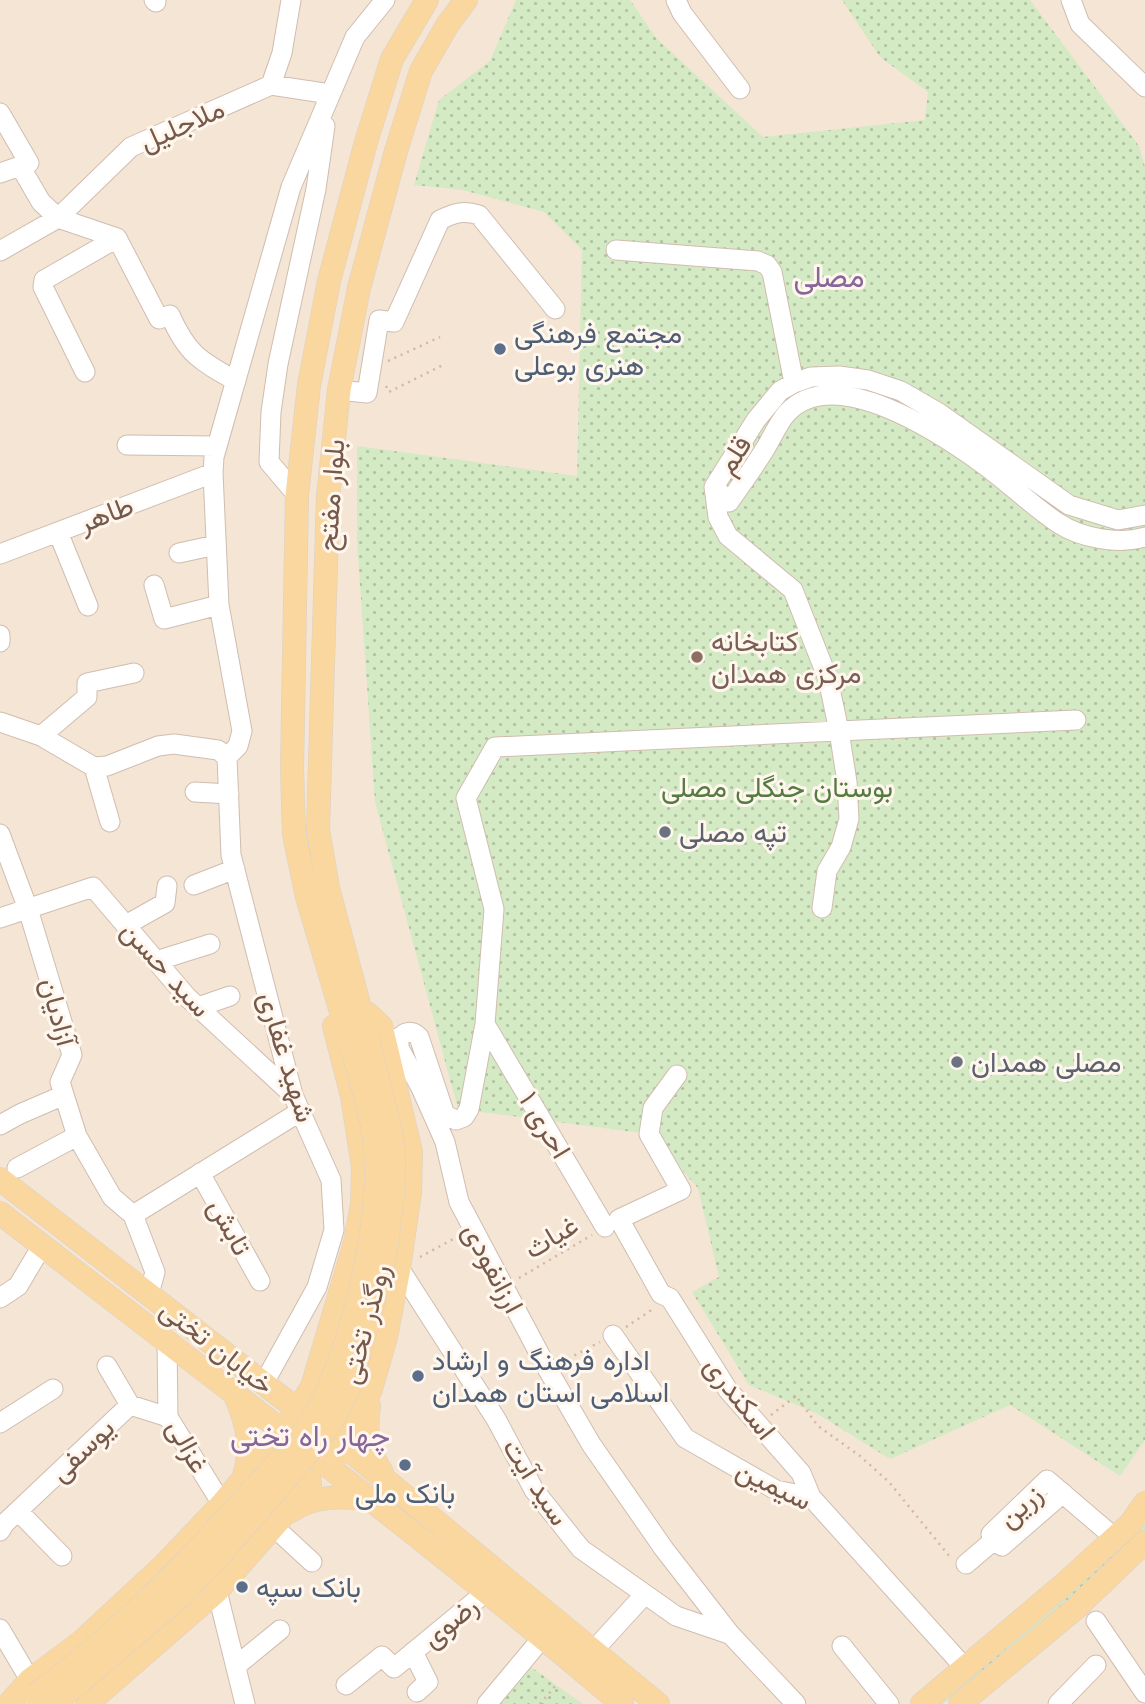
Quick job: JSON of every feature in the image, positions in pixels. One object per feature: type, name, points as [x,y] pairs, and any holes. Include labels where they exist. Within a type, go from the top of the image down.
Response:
[{"type":"main road","name":"بلوار مفتح","points":[[367,1035],[336,995],[307,897],[294,834],[292,769],[297,495],[309,385],[336,256],[366,142],[393,59],[427,0]]},
{"type":"main road","name":"بلوار مفتح","points":[[367,1035],[328,888],[318,829],[328,497],[340,390],[354,317],[396,150],[421,71],[448,24],[466,0]]},
{"type":"main road","points":[[11,1704],[40,1693],[81,1642],[164,1565],[222,1504],[283,1432],[312,1387],[355,1243],[362,1205],[363,1167],[352,1096],[333,1021],[336,995]]},
{"type":"main road","points":[[327,1467],[343,1445],[371,1389],[386,1337],[410,1192],[411,1152],[367,1035]]},
{"type":"main road","name":"روگذر تختی","points":[[40,1693],[182,1595],[310,1451],[330,1424],[351,1385],[384,1257],[393,1193],[394,1152],[367,1035]]},
{"type":"main road","name":"خیابان تختی","points":[[9,1173],[149,1294],[388,1481],[658,1704]]},
{"type":"main road","name":"خیابان تختی","points":[[0,1213],[369,1499],[543,1637],[622,1704]]},
{"type":"main road","points":[[266,1385],[285,1390],[301,1384],[330,1330]]},
{"type":"main road","points":[[312,1387],[316,1403],[324,1414],[337,1420],[359,1416]]},
{"type":"main road","points":[[371,1389],[367,1419],[368,1440],[373,1457],[388,1481]]},
{"type":"main road","points":[[235,1395],[250,1446],[243,1478]]},
{"type":"main road","points":[[87,1704],[217,1591],[310,1485],[304,1462],[296,1455],[277,1450],[266,1451]]},
{"type":"main road","points":[[278,1522],[295,1508],[318,1499],[369,1499]]},
{"type":"main road","points":[[922,1704],[1115,1538],[1131,1523],[1145,1503]]},
{"type":"main road","points":[[960,1704],[1076,1608],[1145,1542]]},
{"type":"street","points":[[291,0],[282,53],[271,85],[330,94]]},
{"type":"street","points":[[0,722],[41,736],[94,767],[107,766],[158,746],[174,744],[218,750],[227,757],[238,746],[242,731],[219,605],[212,473],[217,446],[291,187],[355,37],[385,0]]},
{"type":"street","points":[[676,0],[682,13],[740,89]]},
{"type":"street","points":[[1071,0],[1080,24],[1145,87]]},
{"type":"street","name":"ملاجلیل","points":[[0,251],[58,218],[131,147],[271,85]]},
{"type":"street","points":[[297,495],[269,462],[271,412],[290,300],[316,189],[330,94]]},
{"type":"street","points":[[0,113],[29,163],[0,173]]},
{"type":"street","points":[[20,166],[41,202],[58,218],[117,237],[159,319],[170,315],[190,352],[236,381]]},
{"type":"street","points":[[354,317],[394,322],[440,220],[466,211],[479,215],[555,309]]},
{"type":"street","points":[[85,372],[43,287],[44,280],[117,237]]},
{"type":"street","points":[[616,250],[758,261],[767,265],[772,272],[794,383]]},
{"type":"street","points":[[340,390],[367,393],[379,320]]},
{"type":"street","name":"قلم","points":[[1145,515],[1118,520],[1069,505],[939,413],[901,391],[868,380],[839,376],[811,377],[780,391],[756,420],[714,487],[729,502],[787,413],[806,399],[832,393],[870,401],[904,414],[981,462],[1060,524],[1096,538],[1136,540],[1145,537]]},
{"type":"street","points":[[127,445],[217,446]]},
{"type":"street","name":"طاهر","points":[[1,548],[58,532],[212,473]]},
{"type":"street","points":[[714,487],[718,517],[728,536],[793,590],[828,679],[847,782],[849,819],[841,847],[827,871],[822,908]]},
{"type":"street","points":[[58,532],[88,606]]},
{"type":"street","points":[[179,553],[216,545]]},
{"type":"street","points":[[154,585],[164,619],[219,605]]},
{"type":"street","points":[[0,635],[0,642]]},
{"type":"street","points":[[41,736],[87,696],[87,683],[134,673]]},
{"type":"street","points":[[399,1048],[399,1039],[406,1032],[419,1037],[445,1115],[452,1120],[464,1117],[469,1109],[485,1024],[494,909],[466,798],[495,747],[1076,720]]},
{"type":"street","name":"شهید غفاری","points":[[227,757],[229,833],[235,869],[297,1103],[331,1180],[334,1230],[317,1287],[266,1385]]},
{"type":"street","points":[[94,767],[110,822]]},
{"type":"street","points":[[195,792],[229,794]]},
{"type":"street","name":"آزادیان","points":[[0,834],[7,870],[28,909],[72,1055],[60,1082],[77,1136],[113,1197],[133,1214]]},
{"type":"street","points":[[194,885],[235,869]]},
{"type":"street","points":[[125,925],[165,903],[167,886]]},
{"type":"street","name":"سید حسن","points":[[28,909],[93,887],[198,1007],[297,1103]]},
{"type":"street","points":[[0,918],[28,909]]},
{"type":"street","points":[[156,961],[210,944]]},
{"type":"street","points":[[198,1007],[230,996]]},
{"type":"street","name":"احری ۱","points":[[485,1024],[612,1223],[661,1294],[670,1298]]},
{"type":"street","name":"ارزانفودی","points":[[367,1035],[399,1048],[421,1088],[445,1142],[459,1202],[548,1370],[591,1444],[664,1549],[730,1634],[796,1704]]},
{"type":"street","points":[[612,1223],[681,1190],[649,1134],[653,1108],[677,1075]]},
{"type":"street","points":[[0,1125],[64,1095]]},
{"type":"street","points":[[149,1294],[155,1272],[133,1214],[200,1173],[297,1103]]},
{"type":"street","points":[[9,1173],[77,1136]]},
{"type":"street","name":"تابش","points":[[200,1173],[260,1281]]},
{"type":"street","points":[[0,1298],[18,1286],[42,1246]]},
{"type":"street","name":"سید آیت","points":[[399,1268],[496,1419],[534,1490],[581,1549],[676,1616],[730,1634]]},
{"type":"street","name":"اسکندری","points":[[670,1298],[728,1390],[801,1474],[811,1497]]},
{"type":"street","name":"سیمین","points":[[613,1335],[685,1438],[776,1490],[811,1497],[965,1668]]},
{"type":"street","name":"غزالی","points":[[167,1342],[168,1417],[222,1504]]},
{"type":"street","points":[[107,1366],[130,1405]]},
{"type":"street","points":[[0,1423],[53,1390]]},
{"type":"street","name":"یوسفی","points":[[6,1520],[130,1405],[168,1417]]},
{"type":"street","name":"زرین","points":[[965,1564],[993,1541],[990,1534],[1047,1480],[1115,1538]]},
{"type":"street","points":[[6,1520],[62,1556]]},
{"type":"street","points":[[278,1522],[312,1562]]},
{"type":"street","points":[[217,1591],[245,1704]]},
{"type":"street","name":"رضوی","points":[[346,1685],[382,1656],[394,1668],[486,1592]]},
{"type":"street","points":[[593,1651],[645,1594]]},
{"type":"street","points":[[1096,1621],[1145,1693]]},
{"type":"street","points":[[0,1629],[40,1693]]},
{"type":"street","points":[[236,1666],[280,1630]]},
{"type":"street","points":[[487,1704],[543,1637]]},
{"type":"street","points":[[842,1646],[889,1704]]},
{"type":"street","name":"رضوی","points":[[414,1652],[428,1682],[416,1692]]},
{"type":"street","points":[[1058,1704],[1096,1665]]},
{"type":"path","points":[[381,365],[440,337]]},
{"type":"path","points":[[389,392],[445,364]]},
{"type":"path","name":"غیاث","points":[[504,1287],[612,1223]]},
{"type":"path","points":[[399,1268],[472,1229]]},
{"type":"path","points":[[759,1425],[796,1396],[818,1426],[860,1456],[889,1482],[948,1556],[965,1564]]},
{"type":"path","points":[[541,1704],[556,1685]]},
{"type":"shaded area","points":[[0,0],[1145,0],[1145,1704],[0,1704]]},
{"type":"green space","name":"بوستان جنگلی مصلی","points":[[516,0],[630,0],[656,38],[763,137],[925,120],[928,92],[880,57],[842,0],[1030,0],[1139,146],[1145,167],[1145,1440],[1120,1476],[1010,1405],[890,1459],[816,1413],[749,1385],[692,1292],[719,1277],[698,1188],[649,1134],[458,1109],[375,802],[357,540],[357,446],[577,476],[582,250],[544,212],[463,190],[414,185],[439,100],[490,61]]},
{"type":"green space","points":[[1145,1520],[1142,1534],[1084,1587],[943,1704],[933,1704]]},
{"type":"green space","points":[[528,1665],[583,1704],[496,1704]]},
{"type":"place","name":"مجتمع فرهنگی هنری بوعلی","points":[[500,349]]},
{"type":"place","name":"کتابخانه مرکزی همدان","points":[[697,657]]},
{"type":"place","name":"تپه مصلی","points":[[665,832]]},
{"type":"place","name":"مصلی همدان","points":[[957,1062]]},
{"type":"place","name":"اداره فرهنگ و ارشاد اسلامی استان همدان","points":[[418,1376]]},
{"type":"place","name":"بانک ملی","points":[[405,1465]]},
{"type":"place","name":"بانک سپه","points":[[242,1587]]},
{"type":"district","name":"مصلی","points":[[829,276]]},
{"type":"district","name":"چهار راه تختی","points":[[310,1435]]}]
